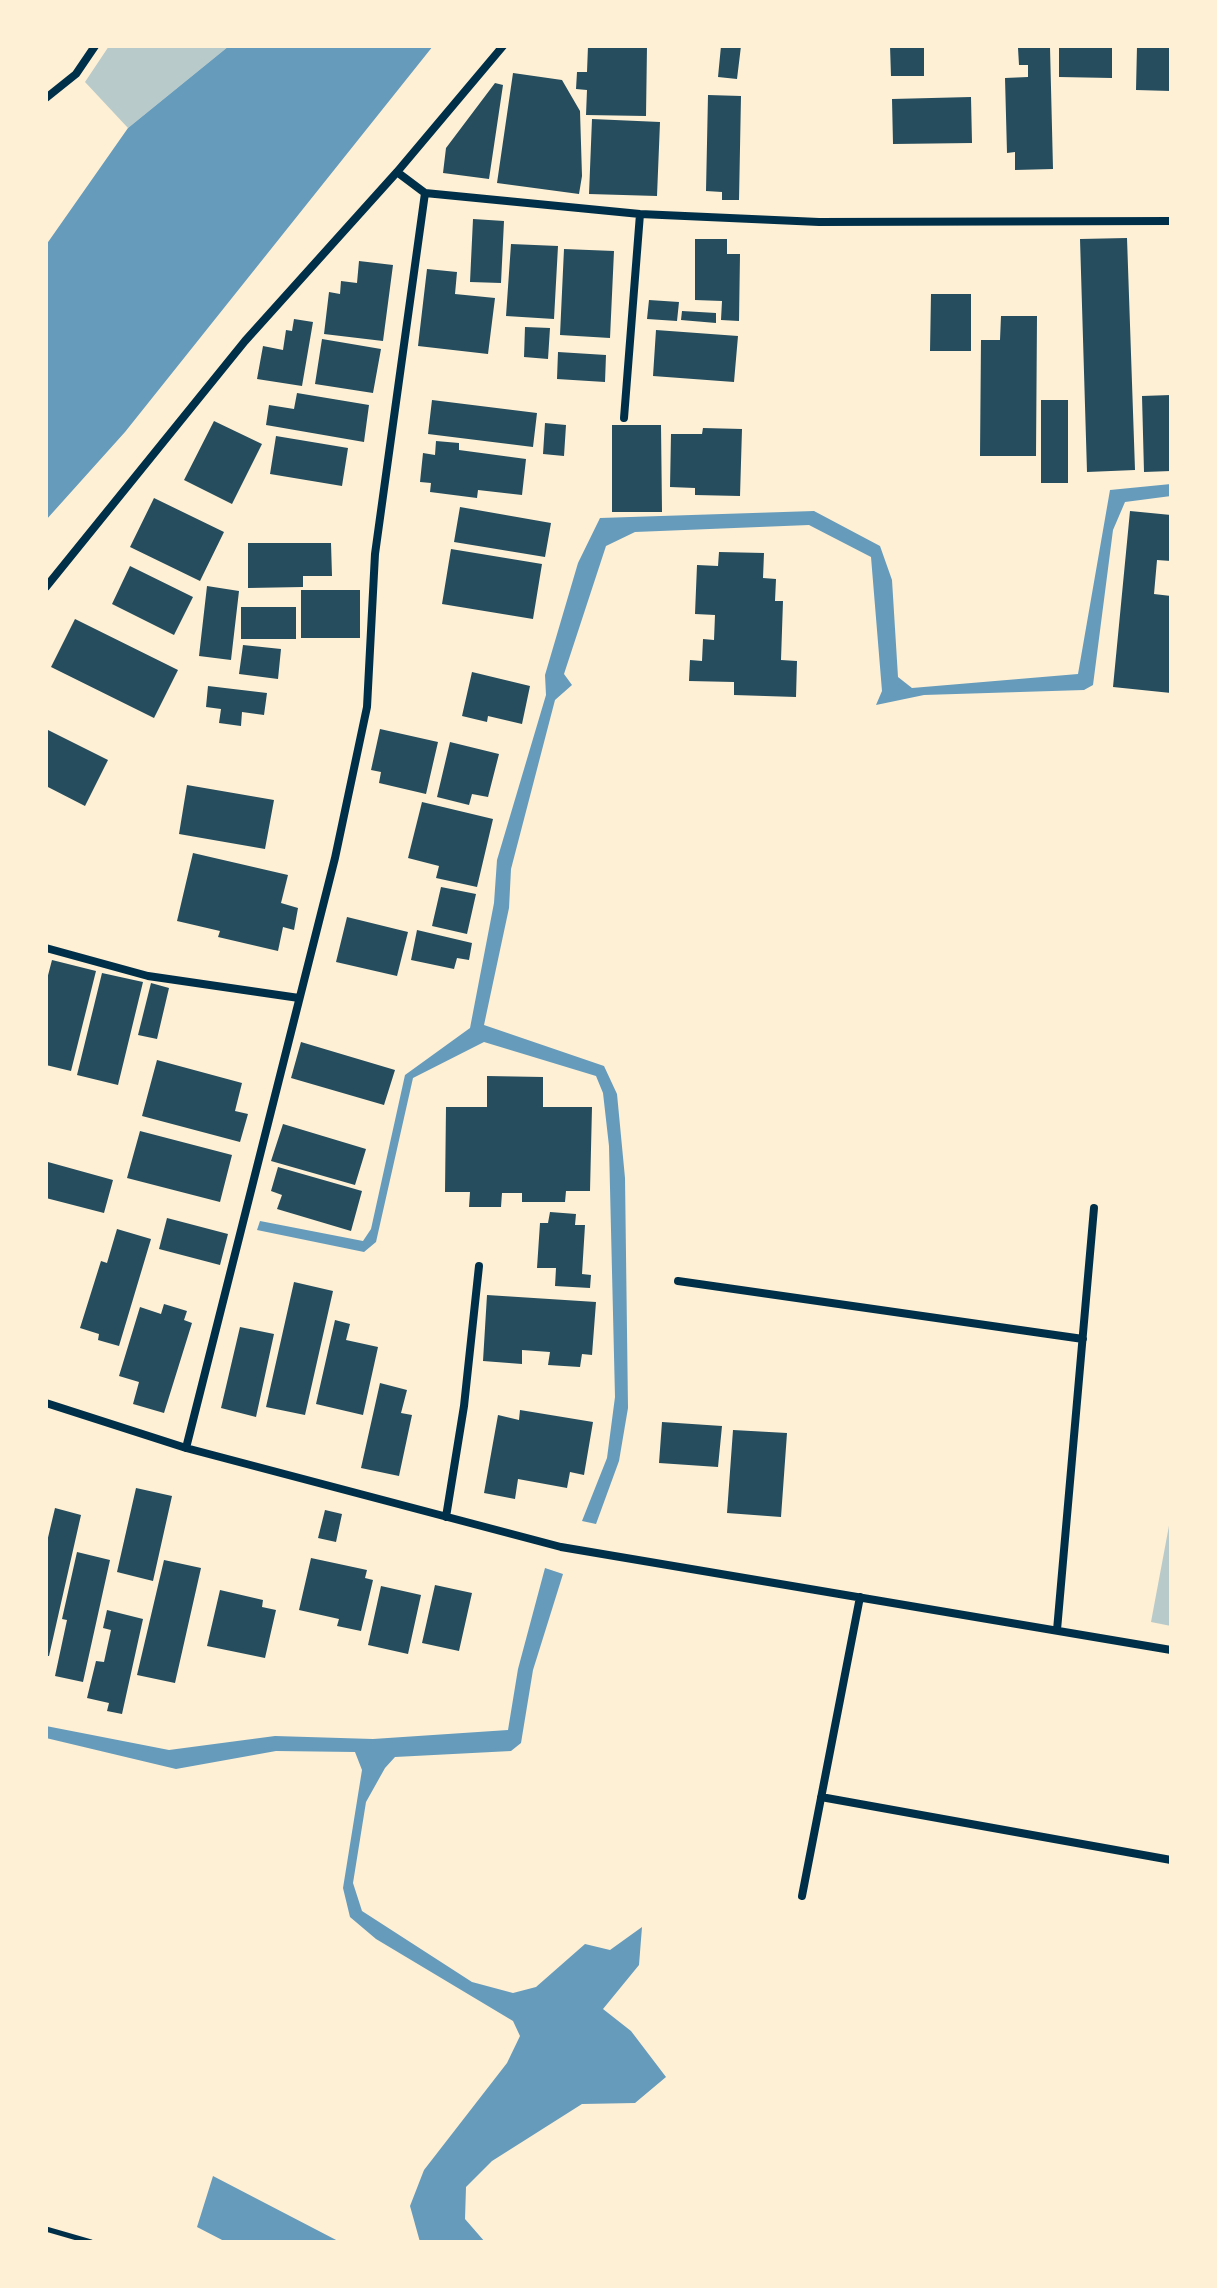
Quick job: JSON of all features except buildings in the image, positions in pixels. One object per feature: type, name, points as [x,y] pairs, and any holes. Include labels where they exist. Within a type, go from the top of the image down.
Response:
[{"type":"street","points":[[46,98],[76,74],[95,46]]},
{"type":"street","points":[[46,587],[245,341],[397,172],[503,46]]},
{"type":"street","points":[[397,172],[425,193],[640,214],[819,222],[1171,221]]},
{"type":"street","points":[[186,1448],[335,858],[367,707],[375,554],[425,193]]},
{"type":"street","points":[[624,418],[640,214]]},
{"type":"street","points":[[46,948],[148,976],[299,998]]},
{"type":"street","points":[[1057,1630],[1094,1208]]},
{"type":"street","points":[[446,1517],[464,1406],[479,1266]]},
{"type":"street","points":[[678,1281],[1083,1339]]},
{"type":"street","points":[[46,1403],[186,1448],[561,1547],[1171,1650]]},
{"type":"street","points":[[802,1896],[860,1597]]},
{"type":"street","points":[[821,1797],[1171,1860]]},
{"type":"path","points":[[46,2229],[91,2242]]},
{"type":"shaded area","points":[[109,46],[229,46],[128,128],[85,82]]},
{"type":"shaded area","points":[[1171,1515],[1171,1626],[1151,1622]]},
{"type":"water","points":[[229,46],[433,46],[125,432],[46,520],[46,245],[128,128]]},
{"type":"water","points":[[1171,484],[1171,496],[1125,502],[1113,530],[1093,685],[1084,690],[924,695],[876,705],[882,691],[871,557],[809,525],[635,532],[606,546],[564,674],[572,685],[555,700],[511,869],[509,908],[484,1025],[604,1066],[617,1094],[625,1178],[628,1408],[619,1461],[596,1524],[582,1521],[607,1458],[615,1397],[609,1146],[603,1093],[596,1076],[484,1042],[413,1078],[376,1242],[364,1252],[257,1230],[260,1221],[363,1241],[371,1229],[405,1075],[470,1028],[494,903],[497,860],[546,695],[545,675],[578,563],[600,518],[814,511],[880,546],[892,580],[898,677],[912,688],[1078,674],[1110,490]]},
{"type":"water","points":[[545,1568],[563,1574],[533,1670],[521,1743],[511,1751],[395,1757],[385,1768],[366,1802],[353,1883],[362,1911],[472,1982],[513,1993],[536,1987],[585,1944],[610,1950],[642,1927],[639,1965],[603,2009],[631,2031],[666,2077],[635,2103],[582,2104],[492,2161],[466,2187],[465,2219],[485,2242],[420,2242],[410,2206],[424,2170],[507,2063],[520,2036],[513,2021],[376,1939],[350,1917],[343,1888],[362,1770],[355,1752],[276,1751],[176,1769],[46,1738],[46,1726],[169,1750],[275,1736],[373,1739],[508,1730],[518,1669]]},
{"type":"water","points":[[213,2176],[340,2242],[226,2242],[197,2227]]}]
